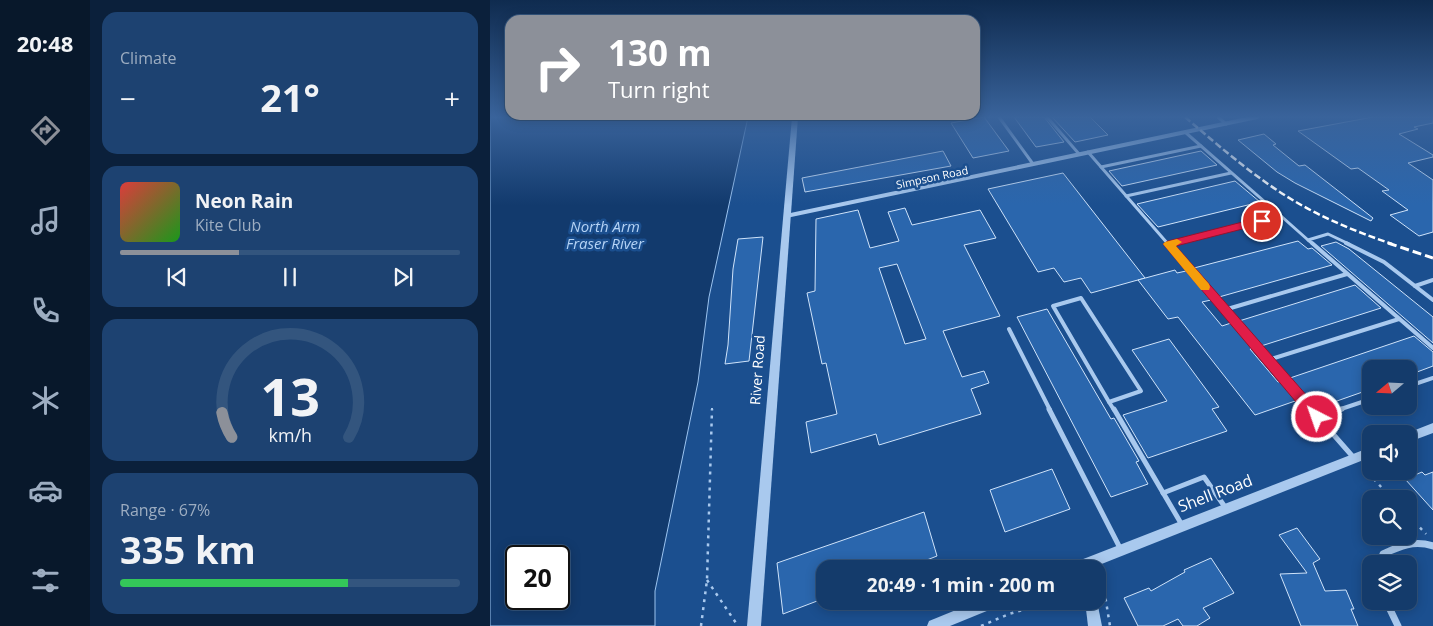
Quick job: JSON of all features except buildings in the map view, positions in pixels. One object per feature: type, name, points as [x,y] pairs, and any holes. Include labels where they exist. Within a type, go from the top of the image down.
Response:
[{"type":"street","name":"River Road","points":[[754,626],[792,146]]},
{"type":"street","name":"Simpson Road","points":[[786,216],[1116,146]]},
{"type":"street","points":[[1417,434],[1433,428]]},
{"type":"street","name":"Shell Road","points":[[1099,560],[1182,525],[1362,455]]},
{"type":"street","points":[[1383,555],[1408,542],[1423,542],[1433,546]]},
{"type":"street","points":[[934,626],[972,610]]},
{"type":"street","points":[[1092,610],[1094,626]]},
{"type":"street","points":[[1390,610],[1398,626]]},
{"type":"lane","points":[[1020,146],[1033,164]]},
{"type":"lane","points":[[1072,146],[1079,154]]},
{"type":"lane","points":[[1101,167],[1200,146]]},
{"type":"lane","points":[[1201,146],[1433,348]]},
{"type":"lane","points":[[1088,152],[1354,458]]},
{"type":"lane","points":[[1126,196],[1232,173]]},
{"type":"lane","points":[[1168,244],[1281,216]]},
{"type":"lane","points":[[1308,240],[1328,234],[1384,262],[1433,300]]},
{"type":"lane","points":[[1224,310],[1347,274]]},
{"type":"lane","points":[[1415,286],[1433,280]]},
{"type":"lane","points":[[1109,402],[1141,391],[1081,298],[1053,306],[1076,346],[1109,402],[1182,525]]},
{"type":"lane","points":[[1268,360],[1400,319]]},
{"type":"lane","points":[[1009,329],[1121,550]]},
{"type":"lane","points":[[1418,383],[1433,378]]},
{"type":"lane","points":[[1317,417],[1362,402]]},
{"type":"lane","points":[[1163,493],[1204,477],[1226,508]]},
{"type":"path","points":[[702,626],[707,580],[712,408]]},
{"type":"path","points":[[1354,458],[1384,490]]},
{"type":"path","points":[[1417,524],[1427,535]]},
{"type":"path","points":[[707,580],[736,625]]},
{"type":"path","points":[[1106,601],[1110,626]]},
{"type":"path","points":[[981,626],[1023,610]]},
{"type":"water","name":"North Arm Fraser River","points":[[490,146],[742,146],[709,297],[698,382],[655,591],[655,626],[490,626]]},
{"type":"railway","points":[[1219,146],[1250,171],[1291,199],[1340,224],[1392,244]]},
{"type":"railway","points":[[1388,243],[1433,258]]},
{"type":"slow traffic","points":[[1177,242],[1168,244],[1205,287]]},
{"type":"route","points":[[1262,221],[1168,244],[1317,417]]}]
